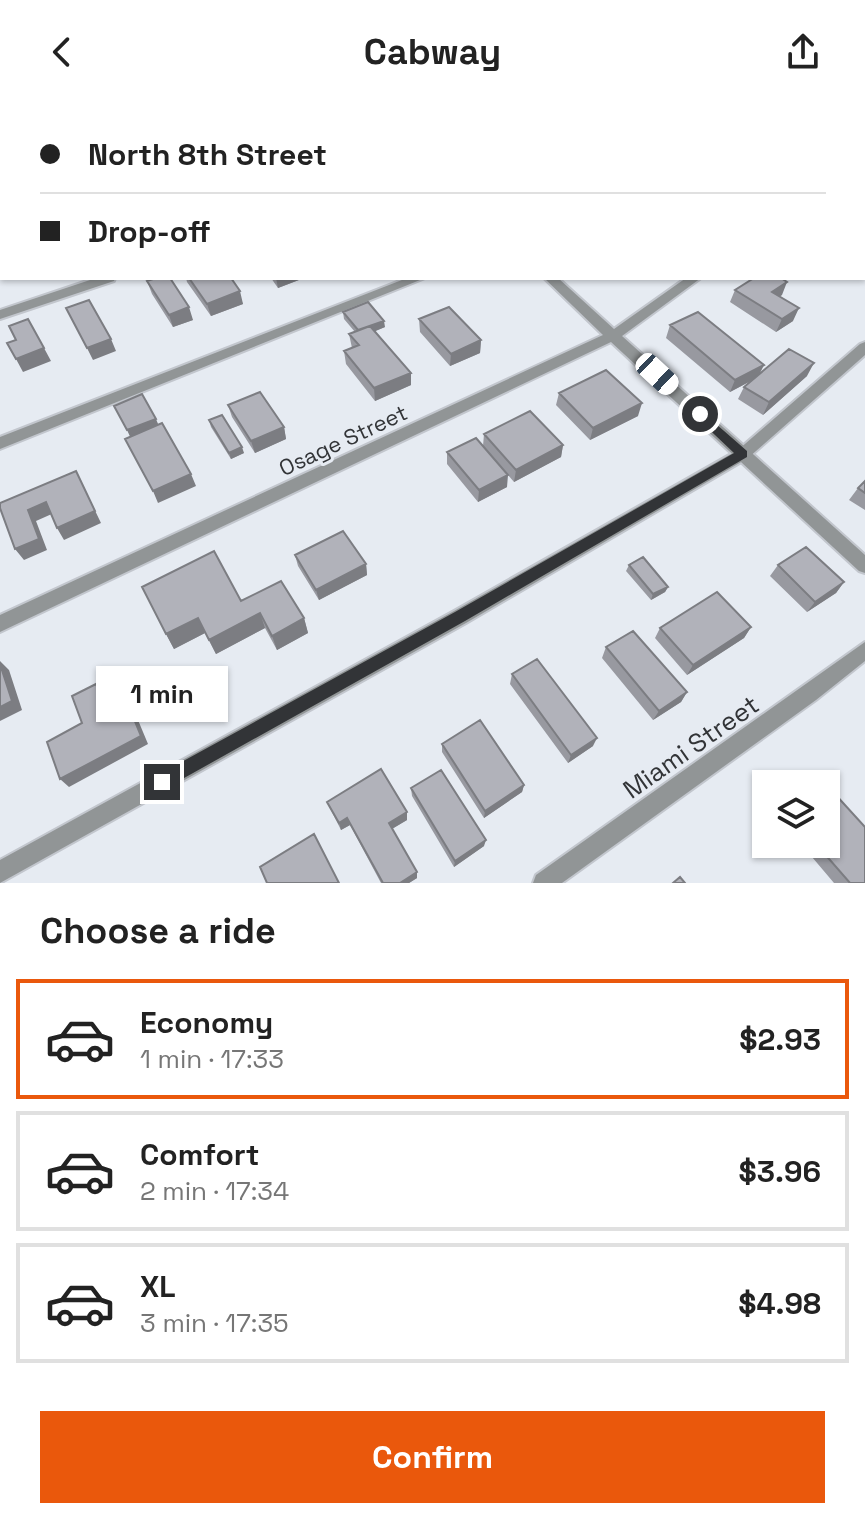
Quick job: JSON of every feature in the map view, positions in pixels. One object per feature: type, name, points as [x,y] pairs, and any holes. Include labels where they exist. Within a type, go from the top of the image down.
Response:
[{"type":"street","points":[[0,315],[103,280]]},
{"type":"street","points":[[0,443],[414,280]]},
{"type":"street","points":[[552,280],[865,566]]},
{"type":"street","name":"Osage Street","points":[[0,624],[614,335],[692,280]]},
{"type":"street","points":[[0,872],[460,617],[743,454],[865,347]]},
{"type":"street","name":"Miami Street","points":[[544,883],[809,694],[865,650]]},
{"type":"building","points":[[171,280],[189,307],[169,315],[147,281]]},
{"type":"building","points":[[190,280],[232,280],[240,291],[207,304]]},
{"type":"building","points":[[751,280],[784,280],[787,282],[772,292],[799,308],[782,319],[735,290]]},
{"type":"building","points":[[89,300],[111,339],[87,348],[66,308]]},
{"type":"building","points":[[368,302],[384,321],[358,330],[343,312]]},
{"type":"building","points":[[449,307],[481,340],[451,354],[419,319]]},
{"type":"building","points":[[698,312],[764,365],[735,380],[670,325]]},
{"type":"building","points":[[28,319],[44,348],[16,359],[7,343],[16,340],[9,326]]},
{"type":"building","points":[[370,326],[411,373],[374,388],[344,351],[359,345],[349,334]]},
{"type":"building","points":[[789,349],[814,363],[769,402],[744,387]]},
{"type":"building","points":[[606,370],[642,403],[593,428],[559,393]]},
{"type":"building","points":[[260,392],[284,427],[251,441],[228,405]]},
{"type":"building","points":[[142,394],[156,419],[127,430],[114,406]]},
{"type":"building","points":[[530,411],[563,445],[516,470],[484,434]]},
{"type":"building","points":[[222,415],[242,447],[229,453],[209,420]]},
{"type":"building","points":[[162,423],[191,474],[153,491],[125,439]]},
{"type":"building","points":[[476,438],[508,475],[479,490],[447,452]]},
{"type":"building","points":[[76,471],[95,511],[57,528],[46,502],[28,510],[39,539],[15,549],[0,503]]},
{"type":"building","points":[[865,481],[865,493],[858,488]]},
{"type":"building","points":[[343,531],[366,564],[316,590],[295,555]]},
{"type":"building","points":[[806,547],[844,582],[815,602],[778,565]]},
{"type":"building","points":[[214,551],[241,601],[281,581],[304,618],[272,636],[260,613],[209,640],[198,618],[166,634],[142,587]]},
{"type":"building","points":[[643,557],[668,587],[653,594],[629,565]]},
{"type":"building","points":[[717,592],[751,627],[693,665],[660,628]]},
{"type":"building","points":[[633,631],[687,692],[659,711],[606,647]]},
{"type":"building","points":[[537,659],[597,738],[571,755],[512,674]]},
{"type":"building","points":[[0,664],[12,701],[0,707]]},
{"type":"building","points":[[96,684],[101,697],[121,687],[141,736],[60,779],[47,742],[82,723],[72,696]]},
{"type":"building","points":[[480,720],[524,785],[485,811],[442,744]]},
{"type":"building","points":[[381,769],[407,812],[389,823],[417,872],[400,883],[383,883],[347,818],[339,823],[327,802]]},
{"type":"building","points":[[441,770],[486,840],[455,861],[411,788]]},
{"type":"building","points":[[840,800],[865,827],[865,883],[850,883],[828,858],[840,858]]},
{"type":"building","points":[[314,834],[339,883],[267,883],[260,867]]},
{"type":"route","points":[[162,782],[460,617],[743,454],[700,414]]}]
